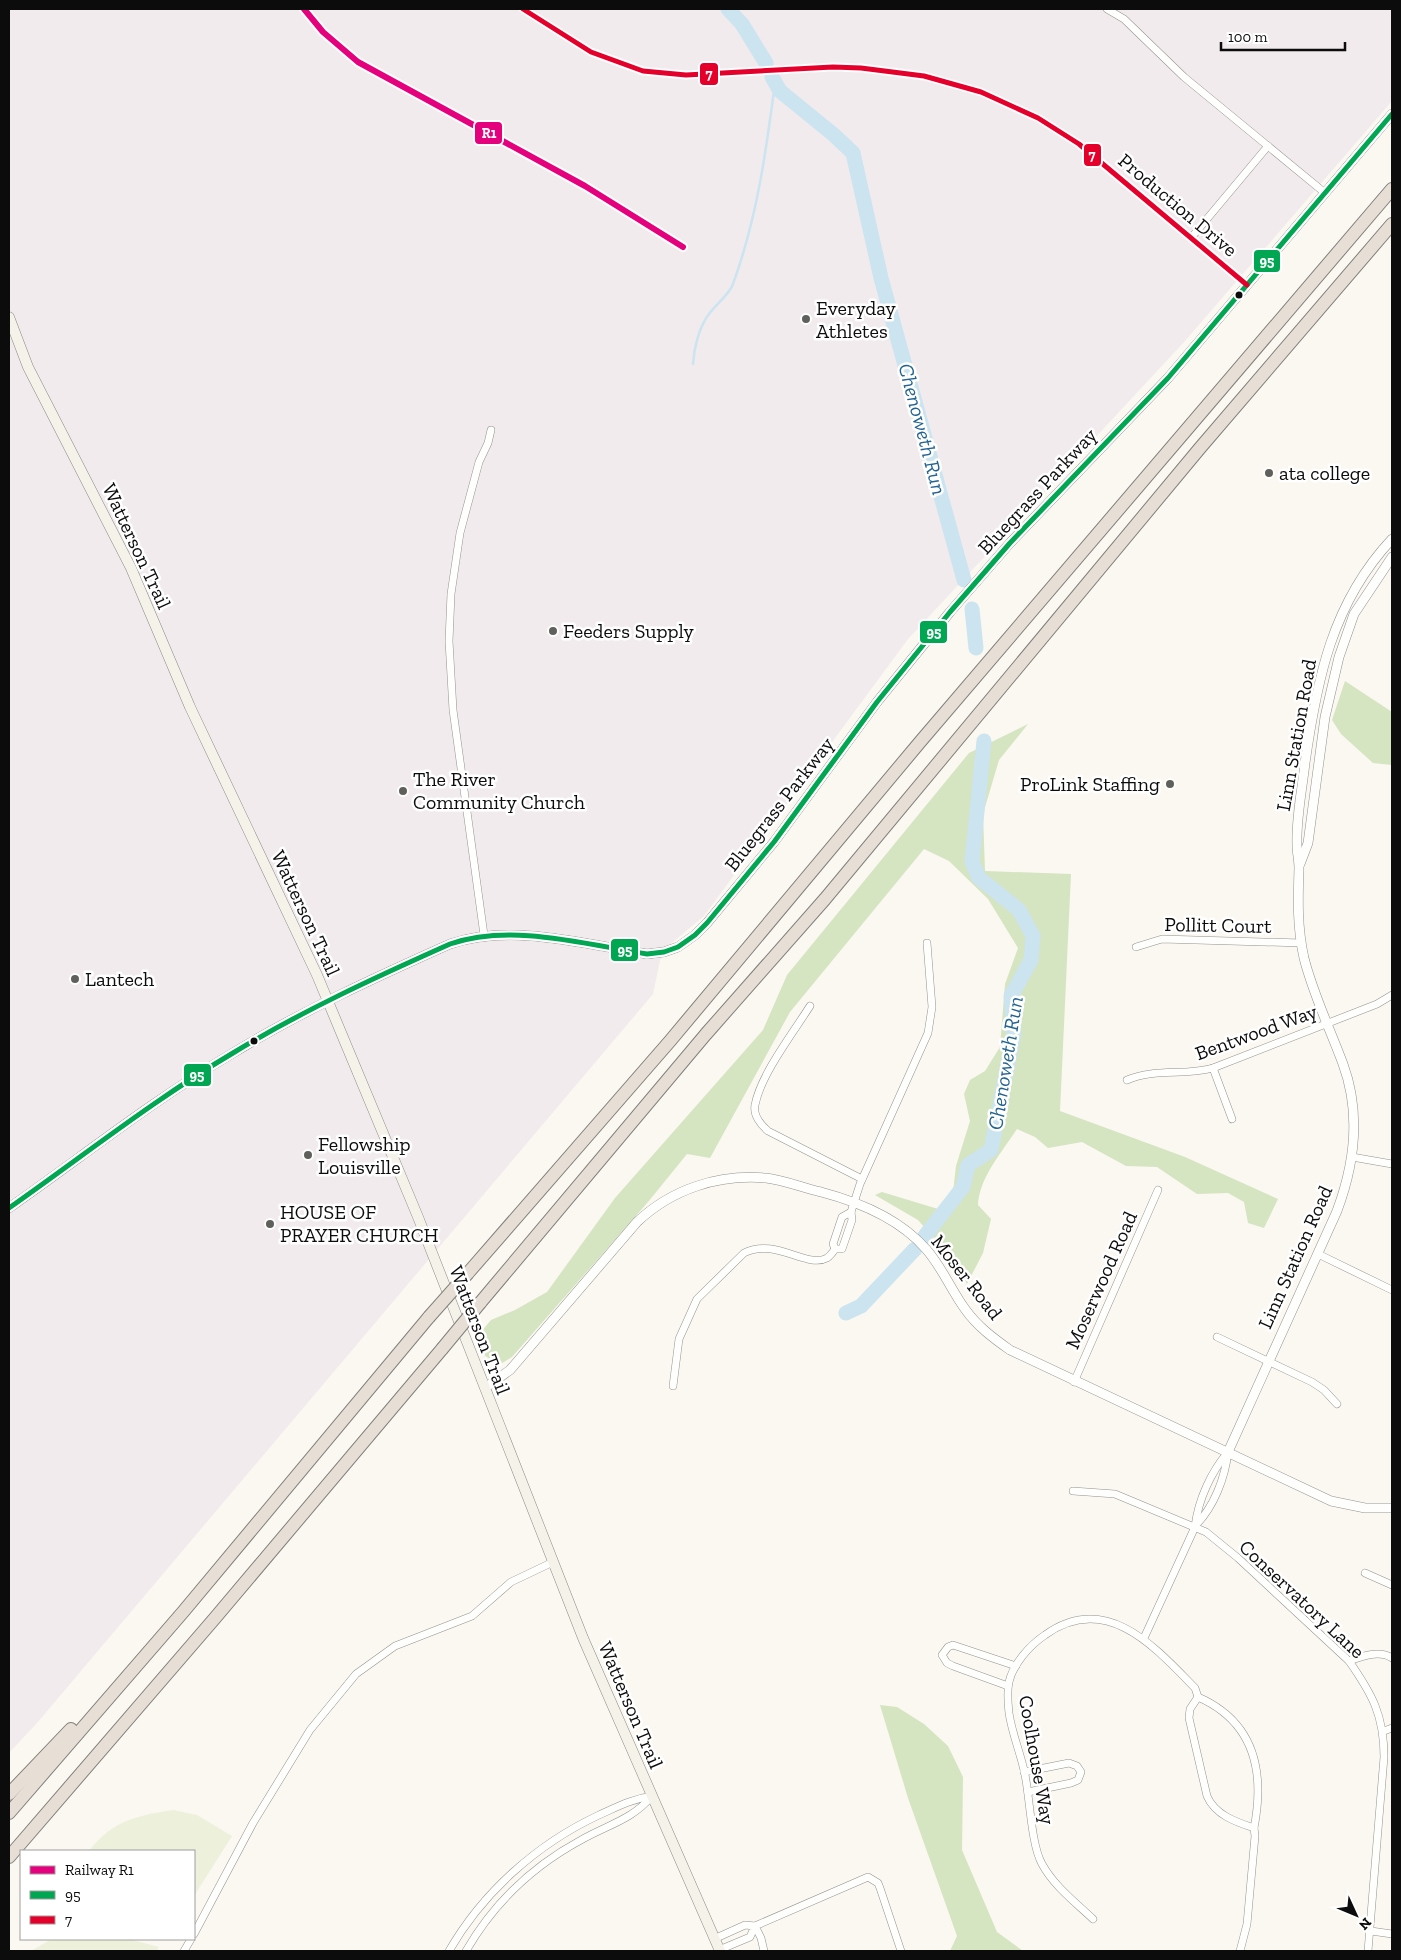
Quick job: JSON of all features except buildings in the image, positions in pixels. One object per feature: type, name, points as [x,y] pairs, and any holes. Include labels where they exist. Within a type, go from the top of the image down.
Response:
[{"type":"highway","points":[[9,1812],[183,1612],[429,1317],[670,1041],[920,742],[1392,189]]},
{"type":"highway","points":[[9,1857],[215,1618],[706,1034],[825,900],[1200,448],[1392,224]]},
{"type":"highway","points":[[9,1794],[183,1612]]},
{"type":"main road","name":"Watterson Trail","points":[[9,317],[28,367],[131,568],[190,707],[328,1002],[415,1208],[553,1562],[719,1951]]},
{"type":"street","name":"Production Drive","points":[[523,9],[591,52],[643,72],[686,75],[833,67],[861,68],[924,76],[981,92],[1038,118],[1079,144],[1247,285]]},
{"type":"street","points":[[1107,9],[1124,19],[1184,77],[1325,193]]},
{"type":"street","name":"Bluegrass Parkway","points":[[9,1208],[138,1116],[231,1054],[305,1012],[450,944],[484,935],[522,935],[647,954],[670,950],[695,935],[774,842],[877,702],[950,612],[1010,543],[1168,378],[1392,114]]},
{"type":"street","points":[[1191,238],[1268,146]]},
{"type":"street","points":[[484,935],[453,710],[449,641],[451,594],[460,533],[479,462],[488,443],[491,430]]},
{"type":"street","name":"Linn Station Road","points":[[1144,1638],[1195,1527],[1205,1516],[1226,1470],[1228,1452],[1340,1203],[1352,1157],[1355,1131],[1350,1090],[1308,972],[1302,943],[1297,895],[1299,866],[1297,846],[1301,792],[1312,714],[1327,653],[1343,608],[1364,574],[1392,538]]},
{"type":"street","name":"Linn Station Road","points":[[1299,866],[1308,842],[1324,716],[1339,657],[1354,614],[1392,557]]},
{"type":"street","name":"Pollitt Court","points":[[1136,948],[1162,939],[1302,943]]},
{"type":"street","points":[[673,1386],[679,1339],[697,1299],[744,1253],[754,1248],[775,1248],[814,1261],[828,1258],[835,1249],[833,1244],[842,1217],[850,1212],[862,1179],[928,1033],[932,1007],[927,943]]},
{"type":"street","name":"Bentwood Way","points":[[1127,1080],[1152,1073],[1192,1073],[1213,1068],[1377,1004],[1392,995]]},
{"type":"street","points":[[810,1006],[769,1071],[755,1105],[755,1112],[758,1120],[768,1131],[862,1179]]},
{"type":"street","points":[[1213,1068],[1232,1119]]},
{"type":"street","points":[[1352,1157],[1392,1164]]},
{"type":"street","name":"Moser Road","points":[[485,1388],[510,1370],[637,1222],[655,1206],[675,1195],[712,1181],[767,1178],[854,1201],[887,1219],[926,1248],[976,1323],[1010,1350],[1074,1382],[1331,1501],[1365,1508],[1392,1508]]},
{"type":"street","name":"Moserwood Road","points":[[1074,1382],[1158,1190]]},
{"type":"street","points":[[1318,1254],[1392,1290]]},
{"type":"street","points":[[1217,1338],[1319,1386],[1337,1404]]},
{"type":"street","name":"Conservatory Lane","points":[[1073,1491],[1115,1494],[1206,1532],[1238,1558],[1349,1660],[1381,1716],[1384,1731],[1384,1757],[1368,1951]]},
{"type":"street","points":[[195,1932],[253,1823],[310,1730],[356,1674],[395,1646],[472,1616],[511,1582],[553,1562]]},
{"type":"street","points":[[1365,1573],[1392,1585]]},
{"type":"street","name":"Coolhouse Way","points":[[1094,1919],[1051,1878],[1041,1862],[1024,1772],[1009,1713],[1008,1686],[1016,1666],[1039,1639],[1053,1628],[1082,1620],[1110,1622],[1144,1638],[1195,1688],[1198,1697],[1216,1706],[1230,1720],[1246,1741],[1253,1755],[1260,1787],[1254,1828],[1255,1846],[1247,1924],[1240,1951]]},
{"type":"street","points":[[1008,1686],[952,1666],[947,1663],[942,1654],[948,1646],[953,1645],[1016,1666]]},
{"type":"street","points":[[1349,1660],[1375,1654],[1387,1655],[1392,1658]]},
{"type":"street","points":[[1198,1697],[1190,1709],[1190,1718],[1206,1796],[1213,1807],[1224,1816],[1254,1828]]},
{"type":"street","points":[[1384,1731],[1392,1728]]},
{"type":"street","points":[[1024,1772],[1069,1763],[1077,1766],[1081,1772],[1078,1780],[1071,1783],[1028,1792]]},
{"type":"street","points":[[449,1951],[487,1899],[543,1847],[577,1826],[633,1799],[652,1796]]},
{"type":"street","points":[[466,1951],[485,1920],[530,1875],[581,1839],[638,1812],[652,1796]]},
{"type":"street","points":[[714,1939],[745,1926],[755,1926],[868,1877],[878,1883],[901,1951]]},
{"type":"street","points":[[719,1951],[750,1937],[755,1926]]},
{"type":"street","points":[[755,1926],[761,1938],[764,1951]]},
{"type":"street","points":[[1371,1931],[1392,1934]]},
{"type":"street","points":[[184,1951],[190,1940]]},
{"type":"shaded area","points":[[9,9],[1392,9],[1392,101],[1185,341],[908,639],[704,916],[662,951],[653,994],[37,1723],[9,1753]]},
{"type":"green space","points":[[1345,681],[1392,712],[1392,765],[1373,763],[1341,734],[1332,720]]},
{"type":"green space","points":[[1028,724],[999,760],[983,814],[985,871],[1071,874],[1060,1111],[1185,1157],[1278,1199],[1264,1228],[1248,1223],[1244,1202],[1228,1193],[1197,1194],[1157,1167],[1126,1166],[1082,1142],[1048,1148],[1035,1137],[1017,1129],[992,1166],[982,1185],[978,1205],[991,1219],[983,1253],[967,1284],[951,1257],[918,1220],[875,1195],[882,1192],[938,1209],[953,1192],[956,1166],[970,1121],[964,1094],[970,1080],[985,1071],[1000,1047],[1005,984],[1018,948],[988,899],[949,861],[924,849],[790,1012],[710,1158],[687,1154],[648,1202],[512,1357],[499,1365],[481,1353],[480,1333],[491,1320],[515,1310],[547,1292],[615,1198],[763,1030],[787,975],[969,753]]},
{"type":"green space","points":[[880,1705],[897,1707],[924,1724],[948,1746],[963,1777],[962,1850],[997,1932],[1023,1951],[950,1951],[957,1936],[908,1798]]},
{"type":"green space","points":[[173,1810],[197,1815],[232,1836],[195,1894],[195,1850],[90,1850],[107,1832],[116,1826],[136,1817]]},
{"type":"green space","points":[[50,1940],[133,1940],[159,1947],[156,1951],[31,1951]]},
{"type":"waterway","name":"Chenoweth Run","points":[[728,9],[742,24],[766,63]]},
{"type":"waterway","name":"Chenoweth Run","points":[[772,77],[780,91],[853,153],[881,278],[964,580]]},
{"type":"waterway","points":[[693,364],[702,325],[731,288],[741,259],[760,185],[775,83]]},
{"type":"waterway","name":"Chenoweth Run","points":[[972,609],[976,648]]},
{"type":"waterway","name":"Chenoweth Run","points":[[924,1237],[963,1187],[968,1165],[991,1150],[1014,1033],[1011,996],[1031,960],[1033,936],[1019,910],[979,878],[972,862],[984,741]]},
{"type":"waterway","name":"Chenoweth Run","points":[[846,1313],[861,1306],[915,1249]]},
{"type":"rail line","name":"R1","points":[[304,9],[323,32],[358,62],[585,186],[683,247]]},
{"type":"transit line","name":"7","points":[[523,9],[591,52],[643,71],[686,75],[833,67],[861,68],[924,76],[981,92],[1038,118],[1079,144],[1247,285]]},
{"type":"transit line","name":"95","points":[[9,1208],[147,1109],[233,1053],[312,1009],[450,944],[473,938],[523,935],[548,937],[647,954],[664,952],[678,947],[695,935],[774,842],[877,702],[950,612],[1010,543],[1168,378],[1392,114]]},
{"type":"place","name":"Everyday Athletes","points":[[806,319]]},
{"type":"place","name":"ata college","points":[[1269,473]]},
{"type":"place","name":"Feeders Supply","points":[[553,631]]},
{"type":"place","name":"ProLink Staffing","points":[[1170,784]]},
{"type":"place","name":"The River Community Church","points":[[403,791]]},
{"type":"place","name":"Lantech","points":[[75,979]]},
{"type":"place","name":"Fellowship Louisville","points":[[308,1155]]},
{"type":"place","name":"HOUSE OF PRAYER CHURCH","points":[[270,1224]]}]
